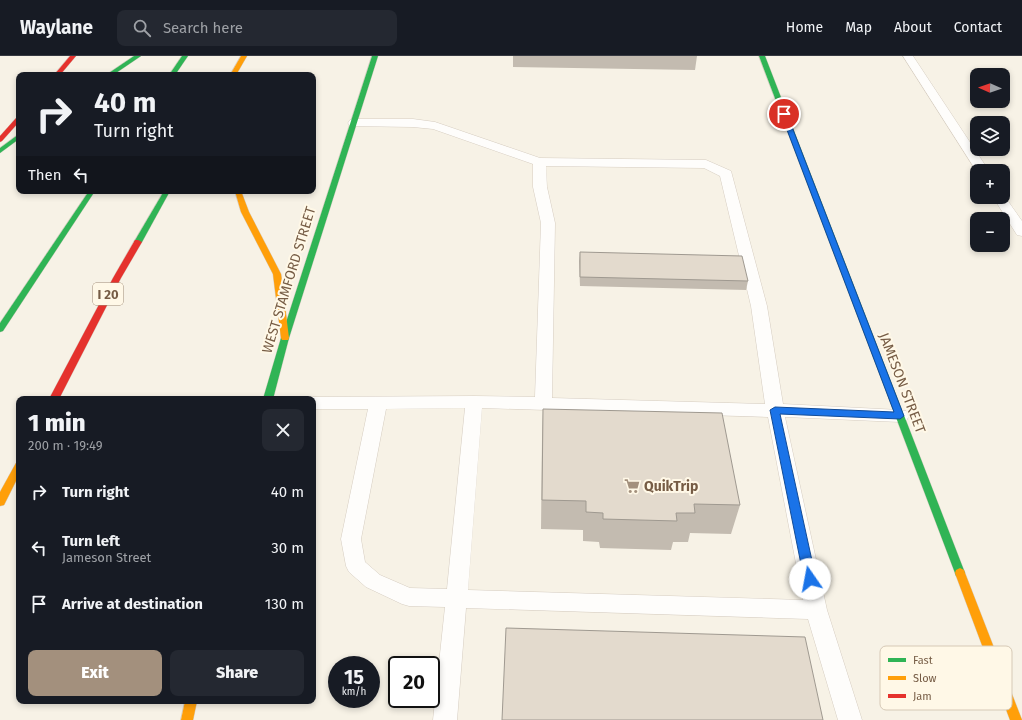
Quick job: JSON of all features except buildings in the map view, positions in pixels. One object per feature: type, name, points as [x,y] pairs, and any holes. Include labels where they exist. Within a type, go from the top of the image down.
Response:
[{"type":"main road","points":[[60,72],[73,56]]},
{"type":"main road","points":[[114,72],[138,56]]},
{"type":"main road","points":[[174,72],[185,56]]},
{"type":"main road","points":[[235,72],[244,56]]},
{"type":"main road","name":"WEST STAMFORD STREET","points":[[269,396],[285,338],[375,56]]},
{"type":"main road","name":"JAMESON STREET","points":[[762,56],[988,646]]},
{"type":"main road","points":[[0,140],[16,121]]},
{"type":"main road","points":[[0,151],[16,138]]},
{"type":"main road","points":[[0,329],[90,194]]},
{"type":"main road","name":"I 20","points":[[56,396],[117,278],[165,194]]},
{"type":"main road","points":[[239,194],[245,212],[277,274],[285,338]]},
{"type":"main road","points":[[0,502],[16,472]]},
{"type":"main road","points":[[187,720],[190,704]]},
{"type":"main road","name":"JAMESON STREET","points":[[1012,710],[1016,720]]},
{"type":"lane","points":[[908,56],[978,164]]},
{"type":"lane","points":[[354,123],[414,123],[435,126],[539,162],[706,164],[726,174],[759,306],[775,410],[816,610],[850,720]]},
{"type":"lane","points":[[539,162],[540,187],[548,223],[543,404]]},
{"type":"lane","points":[[1004,204],[1022,232]]},
{"type":"lane","points":[[316,403],[474,402],[775,410],[900,416]]},
{"type":"lane","points":[[445,720],[472,439],[474,402]]},
{"type":"lane","points":[[378,403],[351,539],[356,566],[373,581],[409,597],[816,610]]},
{"type":"traffic: fast","points":[[114,72],[138,56]]},
{"type":"traffic: fast","points":[[174,72],[185,56]]},
{"type":"traffic: fast","points":[[269,396],[285,338],[375,56]]},
{"type":"traffic: fast","points":[[762,56],[960,573]]},
{"type":"traffic: fast","points":[[0,151],[16,138]]},
{"type":"traffic: fast","points":[[0,329],[90,194]]},
{"type":"traffic: fast","points":[[138,242],[165,194]]},
{"type":"traffic: slow","points":[[235,72],[244,56]]},
{"type":"traffic: slow","points":[[239,194],[245,212],[277,274],[285,338]]},
{"type":"traffic: slow","points":[[0,502],[16,472]]},
{"type":"traffic: slow","points":[[960,573],[988,646]]},
{"type":"traffic: slow","points":[[187,720],[190,704]]},
{"type":"traffic: slow","points":[[1012,710],[1016,720]]},
{"type":"traffic: jam","points":[[60,72],[73,56]]},
{"type":"traffic: jam","points":[[0,140],[16,121]]},
{"type":"traffic: jam","points":[[56,396],[117,278],[138,242]]},
{"type":"place","name":"QuikTrip","points":[[632,486]]},
{"type":"route","points":[[784,114],[900,416],[775,410],[810,579]]}]
